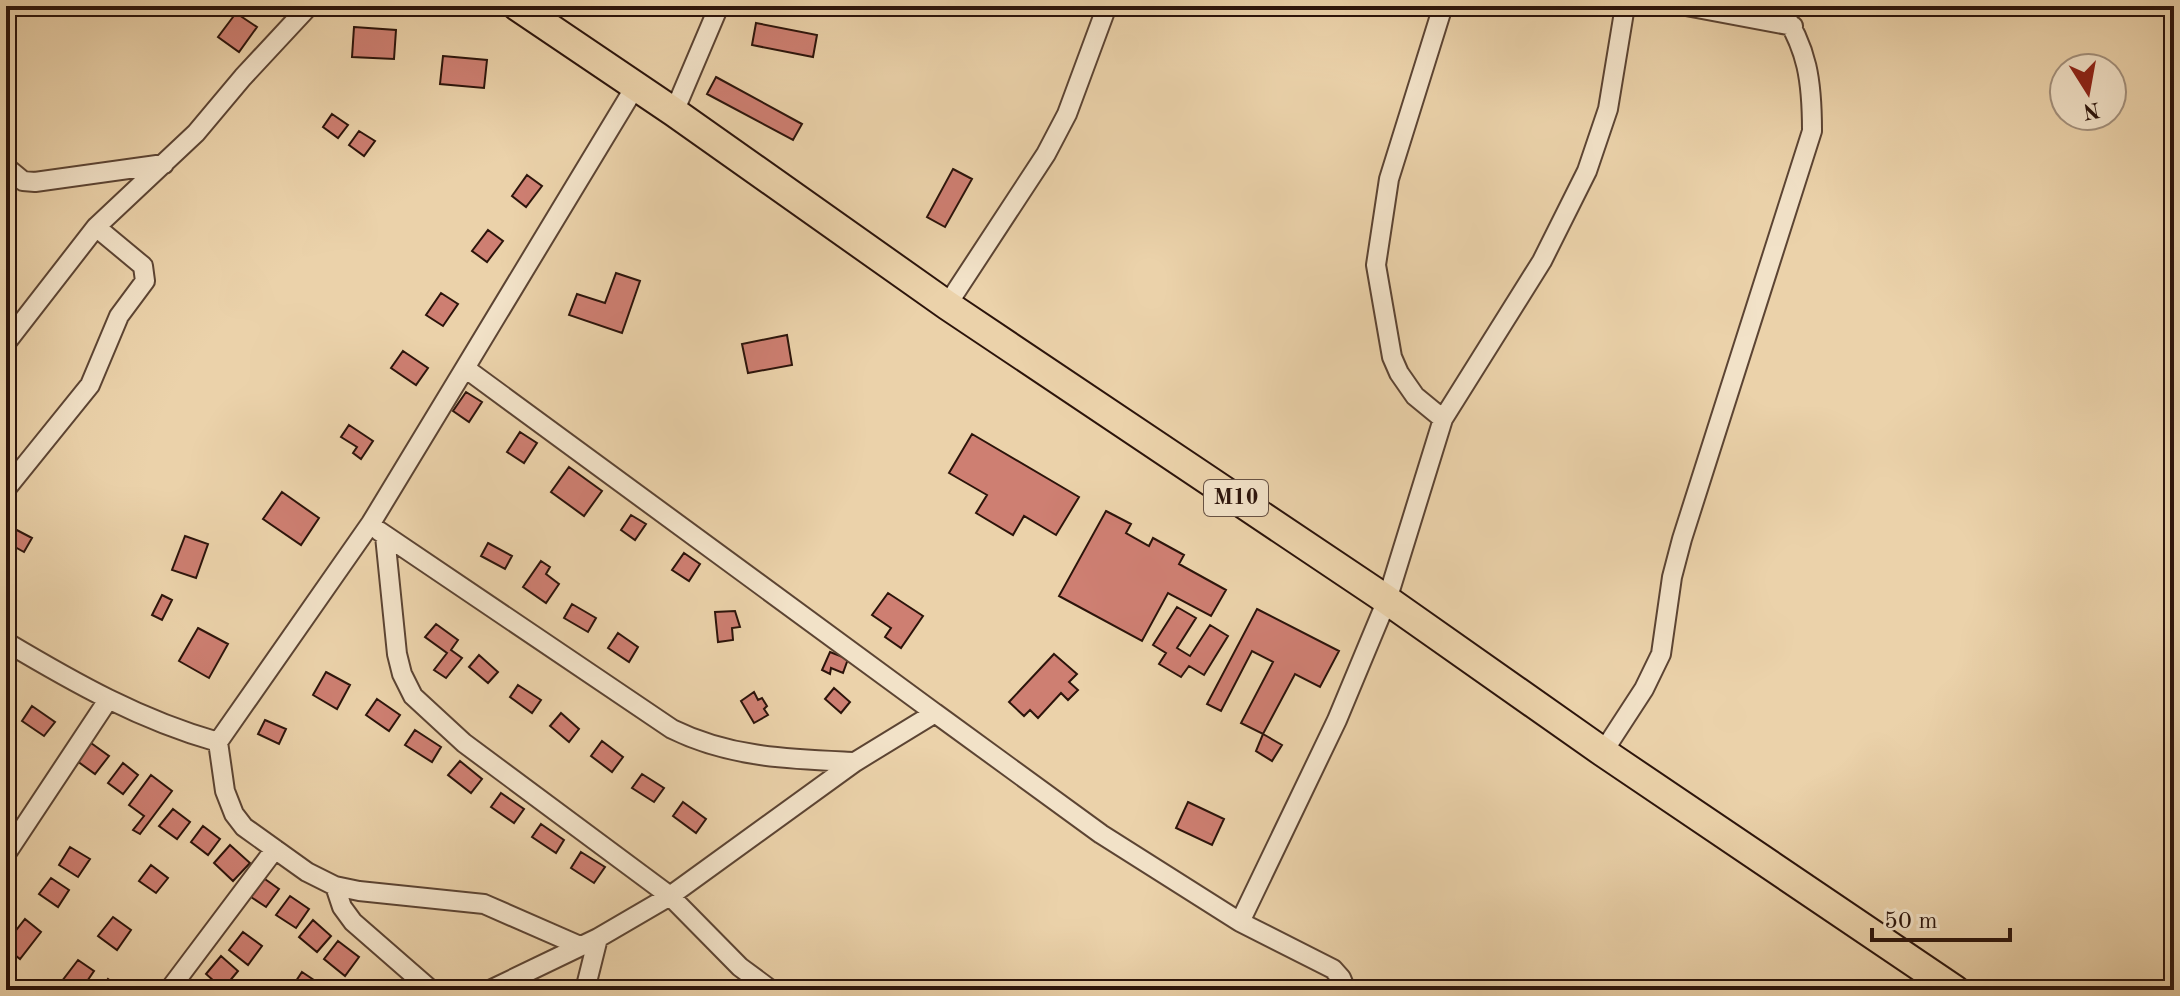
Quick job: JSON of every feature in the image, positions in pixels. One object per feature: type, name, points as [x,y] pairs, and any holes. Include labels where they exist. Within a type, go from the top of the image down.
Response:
[{"type":"main road","name":"M10","points":[[517,6],[674,112],[947,305],[1387,600],[1603,752],[1955,990]]},
{"type":"street","points":[[6,343],[96,227],[218,109],[243,77],[309,6]]},
{"type":"street","points":[[674,112],[719,6]]},
{"type":"street","points":[[947,305],[1046,154],[1067,114],[1107,6]]},
{"type":"street","points":[[1443,6],[1389,179],[1376,265],[1392,357],[1415,396],[1443,419]]},
{"type":"street","points":[[1240,922],[1337,720],[1387,600],[1443,419],[1542,261],[1587,171],[1608,109],[1625,6]]},
{"type":"street","points":[[1686,6],[1793,26]]},
{"type":"street","points":[[1603,752],[1644,689],[1661,654],[1672,577],[1682,539],[1812,131],[1807,60],[1793,26],[1779,6]]},
{"type":"street","points":[[580,946],[484,904],[335,886],[307,872],[244,827],[234,814],[225,791],[218,742],[378,530],[465,368],[635,87]]},
{"type":"street","points":[[6,167],[23,181],[35,182],[164,164]]},
{"type":"street","points":[[6,489],[90,385],[119,316],[145,281],[143,266],[96,227]]},
{"type":"street","points":[[465,368],[1101,834],[1240,922],[1333,969],[1346,990]]},
{"type":"street","points":[[378,530],[672,729],[691,738],[763,757],[855,762]]},
{"type":"street","points":[[378,530],[397,654],[402,674],[413,696],[464,743],[670,896],[740,967],[771,990]]},
{"type":"street","points":[[6,642],[108,700],[171,729],[218,742]]},
{"type":"street","points":[[6,854],[108,700]]},
{"type":"street","points":[[490,990],[598,938],[670,896],[855,762],[935,713]]},
{"type":"street","points":[[169,990],[275,849]]},
{"type":"street","points":[[335,886],[342,907],[353,922],[419,986]]},
{"type":"street","points":[[585,990],[598,938]]},
{"type":"building","points":[[172,6],[191,6],[184,15]]},
{"type":"building","points":[[236,13],[257,27],[239,52],[218,37]]},
{"type":"building","points":[[756,23],[817,35],[813,57],[752,45]]},
{"type":"building","points":[[354,27],[396,30],[394,59],[352,57]]},
{"type":"building","points":[[443,56],[487,60],[484,88],[440,84]]},
{"type":"building","points":[[716,77],[802,124],[793,140],[707,94]]},
{"type":"building","points":[[332,114],[348,125],[338,138],[323,127]]},
{"type":"building","points":[[359,131],[375,141],[364,156],[349,145]]},
{"type":"building","points":[[953,169],[972,179],[945,227],[927,217]]},
{"type":"building","points":[[527,175],[542,186],[526,207],[512,196]]},
{"type":"building","points":[[488,230],[503,241],[487,262],[472,251]]},
{"type":"building","points":[[616,273],[640,281],[622,333],[569,315],[577,294],[605,303]]},
{"type":"building","points":[[441,293],[458,304],[443,326],[426,315]]},
{"type":"building","points":[[787,335],[792,365],[748,373],[742,344]]},
{"type":"building","points":[[403,351],[428,368],[416,385],[391,368]]},
{"type":"building","points":[[466,392],[482,402],[469,422],[453,411]]},
{"type":"building","points":[[349,425],[373,441],[361,459],[353,453],[357,447],[341,437]]},
{"type":"building","points":[[520,432],[537,443],[524,463],[507,452]]},
{"type":"building","points":[[972,434],[1079,497],[1056,535],[1024,516],[1013,535],[976,513],[987,495],[949,473]]},
{"type":"building","points":[[569,467],[602,491],[584,516],[551,492]]},
{"type":"building","points":[[282,492],[319,518],[301,545],[263,519]]},
{"type":"building","points":[[1106,511],[1131,524],[1126,533],[1149,546],[1153,538],[1184,555],[1179,564],[1226,590],[1211,616],[1168,593],[1142,641],[1059,596]]},
{"type":"building","points":[[631,515],[646,524],[635,540],[621,530]]},
{"type":"building","points":[[11,527],[32,538],[24,552],[6,542]]},
{"type":"building","points":[[185,536],[208,544],[196,578],[172,570]]},
{"type":"building","points":[[488,543],[512,556],[505,569],[481,556]]},
{"type":"building","points":[[684,553],[700,564],[689,581],[672,570]]},
{"type":"building","points":[[541,561],[550,567],[546,574],[559,584],[546,603],[523,587]]},
{"type":"building","points":[[888,593],[923,616],[901,648],[885,637],[891,628],[872,615]]},
{"type":"building","points":[[162,595],[172,600],[162,620],[152,615]]},
{"type":"building","points":[[572,604],[596,618],[588,632],[564,618]]},
{"type":"building","points":[[1177,607],[1196,618],[1177,648],[1190,656],[1210,625],[1228,636],[1204,675],[1189,666],[1181,677],[1159,664],[1166,653],[1153,645]]},
{"type":"building","points":[[1257,609],[1339,651],[1320,687],[1295,674],[1263,734],[1241,723],[1273,662],[1252,651],[1221,711],[1207,704]]},
{"type":"building","points":[[735,611],[740,627],[732,628],[733,640],[718,642],[715,612]]},
{"type":"building","points":[[436,624],[458,640],[451,650],[462,658],[446,678],[434,670],[447,653],[425,637]]},
{"type":"building","points":[[198,628],[228,644],[209,678],[179,661]]},
{"type":"building","points":[[618,633],[638,647],[629,662],[608,648]]},
{"type":"building","points":[[830,652],[848,659],[843,673],[831,668],[830,674],[822,670]]},
{"type":"building","points":[[1054,654],[1077,674],[1069,682],[1078,690],[1068,700],[1061,693],[1038,718],[1030,710],[1024,716],[1009,702]]},
{"type":"building","points":[[479,655],[498,672],[488,683],[469,667]]},
{"type":"building","points":[[326,672],[350,685],[337,709],[313,695]]},
{"type":"building","points":[[518,685],[541,700],[532,713],[510,697]]},
{"type":"building","points":[[834,688],[850,702],[841,713],[825,699]]},
{"type":"building","points":[[754,692],[758,700],[762,698],[767,706],[764,709],[768,715],[754,723],[741,701]]},
{"type":"building","points":[[377,699],[400,715],[389,731],[366,715]]},
{"type":"building","points":[[32,706],[55,722],[44,736],[22,721]]},
{"type":"building","points":[[561,713],[579,729],[569,742],[550,726]]},
{"type":"building","points":[[265,720],[286,729],[279,744],[258,734]]},
{"type":"building","points":[[415,730],[441,747],[432,762],[405,745]]},
{"type":"building","points":[[1263,734],[1282,745],[1272,761],[1256,751]]},
{"type":"building","points":[[602,741],[623,757],[612,772],[591,756]]},
{"type":"building","points":[[91,743],[109,756],[95,774],[77,761]]},
{"type":"building","points":[[460,761],[482,779],[471,793],[448,775]]},
{"type":"building","points":[[123,763],[138,775],[123,794],[108,783]]},
{"type":"building","points":[[642,774],[664,788],[654,802],[632,788]]},
{"type":"building","points":[[151,775],[172,791],[140,834],[133,830],[144,816],[129,805]]},
{"type":"building","points":[[501,793],[524,809],[514,823],[491,807]]},
{"type":"building","points":[[683,802],[706,819],[696,833],[673,816]]},
{"type":"building","points":[[1188,802],[1224,819],[1212,845],[1176,828]]},
{"type":"building","points":[[173,809],[190,822],[177,839],[159,826]]},
{"type":"building","points":[[541,824],[564,840],[556,853],[532,837]]},
{"type":"building","points":[[203,826],[220,839],[208,855],[191,842]]},
{"type":"building","points":[[230,845],[250,863],[233,881],[214,863]]},
{"type":"building","points":[[70,847],[90,859],[78,877],[59,865]]},
{"type":"building","points":[[581,852],[605,867],[594,883],[571,868]]},
{"type":"building","points":[[151,865],[168,878],[156,893],[139,881]]},
{"type":"building","points":[[262,877],[279,889],[266,907],[248,895]]},
{"type":"building","points":[[51,878],[69,890],[58,907],[39,894]]},
{"type":"building","points":[[290,896],[309,909],[296,928],[276,915]]},
{"type":"building","points":[[6,907],[14,913],[6,924]]},
{"type":"building","points":[[113,917],[131,930],[117,950],[98,936]]},
{"type":"building","points":[[25,919],[41,932],[20,959],[6,948],[6,943]]},
{"type":"building","points":[[313,920],[331,936],[317,952],[299,937]]},
{"type":"building","points":[[243,932],[262,946],[248,965],[229,950]]},
{"type":"building","points":[[338,941],[359,957],[345,976],[324,959]]},
{"type":"building","points":[[221,956],[238,971],[223,989],[206,974]]},
{"type":"building","points":[[78,960],[94,971],[81,990],[75,990],[62,981]]},
{"type":"building","points":[[302,972],[323,986],[321,990],[290,990]]},
{"type":"building","points":[[108,979],[124,990],[100,990]]}]
